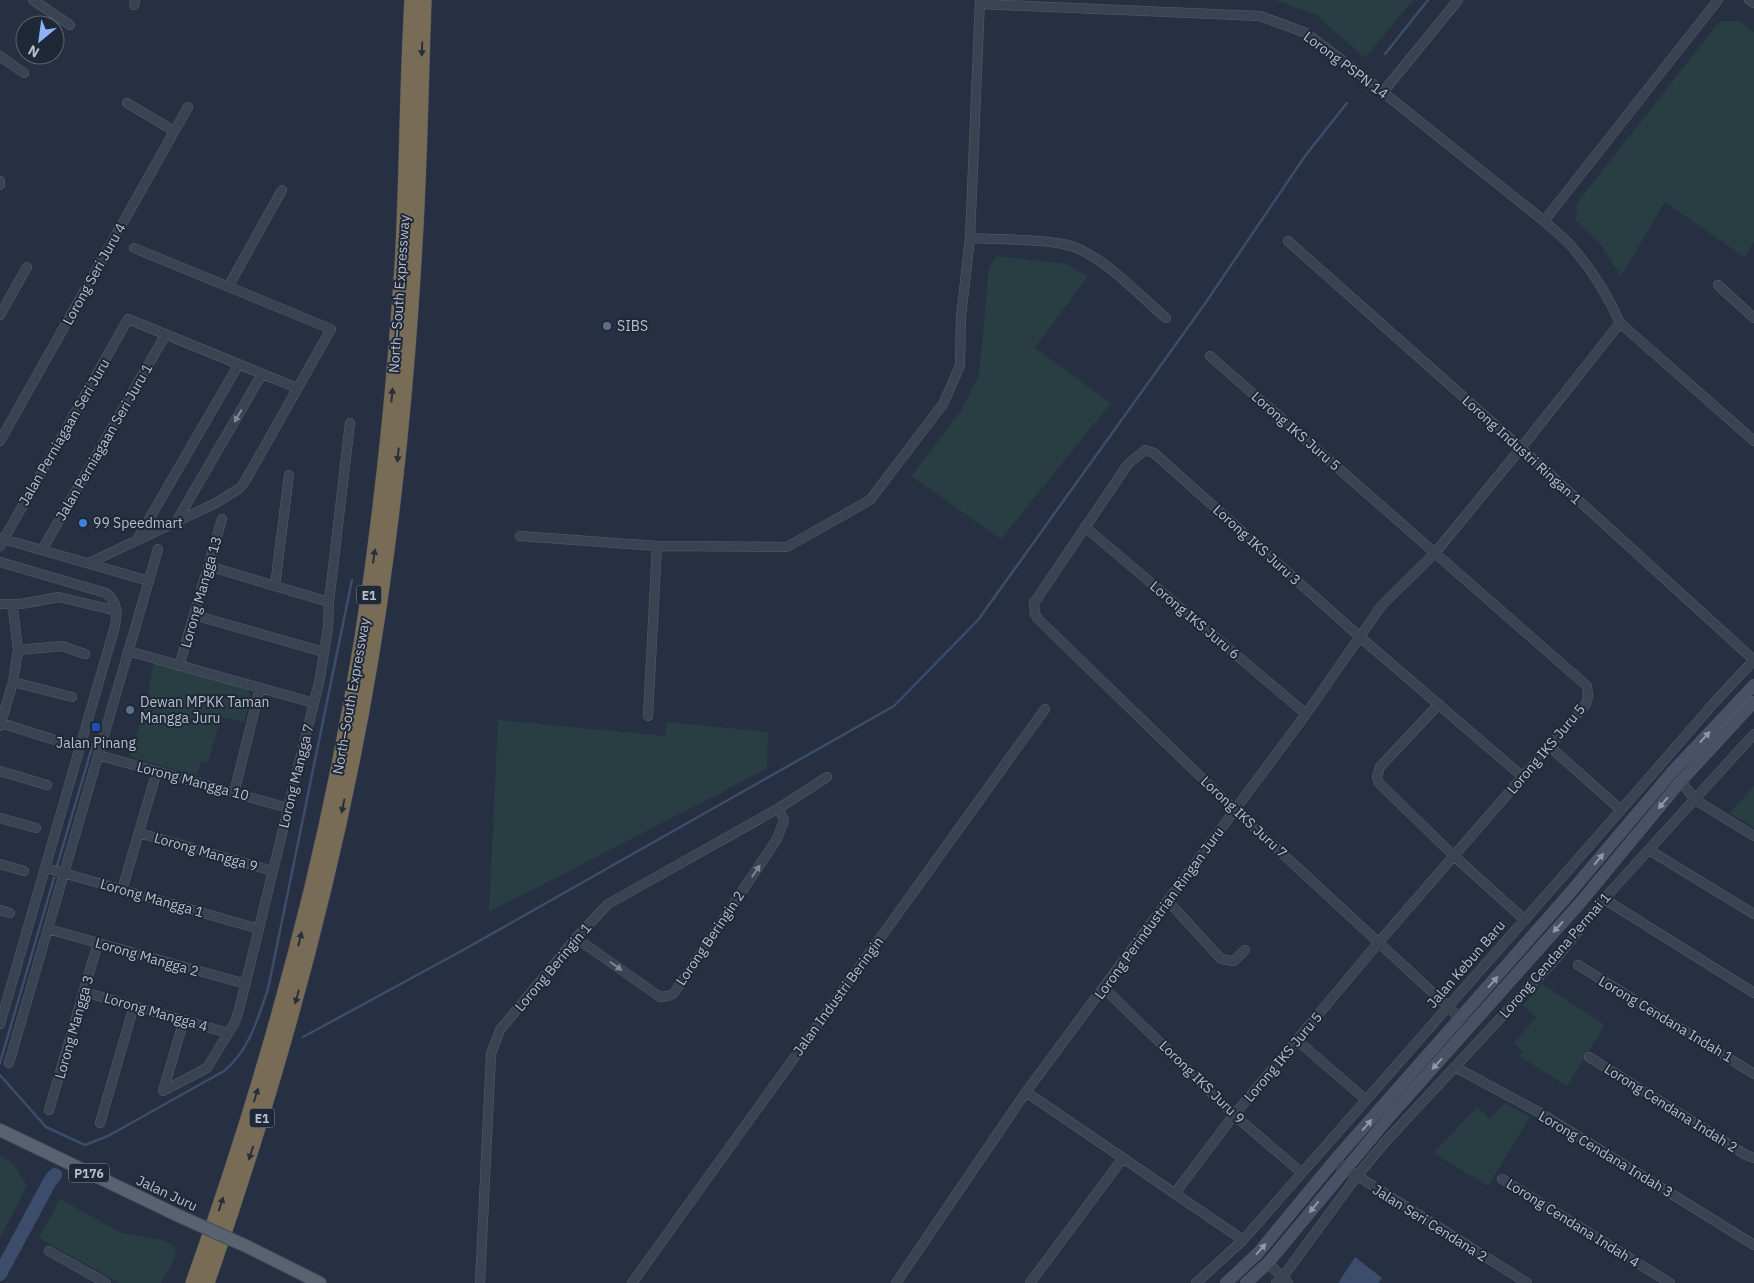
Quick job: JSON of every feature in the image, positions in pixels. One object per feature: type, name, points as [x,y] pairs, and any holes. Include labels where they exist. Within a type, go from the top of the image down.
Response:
[{"type":"highway","name":"North–South Expressway","points":[[193,1283],[254,1102],[287,988],[329,815],[361,645],[382,497],[397,328],[403,250],[412,0]]},
{"type":"highway","name":"North–South Expressway","points":[[207,1283],[241,1183],[287,1032],[325,887],[360,720],[386,558],[402,411],[415,240],[424,0]]},
{"type":"main road","name":"Jalan Juru","points":[[0,1130],[320,1283]]},
{"type":"street","points":[[33,0],[70,24]]},
{"type":"street","points":[[1382,92],[1458,0]]},
{"type":"street","points":[[1544,221],[1718,0]]},
{"type":"street","points":[[1750,0],[1754,3]]},
{"type":"street","points":[[520,536],[658,546],[787,547],[870,500],[943,404],[960,366],[962,318],[970,238],[980,2]]},
{"type":"street","name":"Lorong PSPN 14","points":[[980,2],[1260,16],[1306,33],[1544,221],[1572,247],[1587,266],[1609,299],[1620,323]]},
{"type":"street","points":[[0,56],[24,72]]},
{"type":"street","points":[[127,103],[174,131]]},
{"type":"street","name":"Lorong Seri Juru 4","points":[[0,440],[188,106]]},
{"type":"street","points":[[228,287],[282,190]]},
{"type":"street","points":[[970,238],[1054,243],[1078,248],[1101,261],[1166,318]]},
{"type":"street","name":"Lorong Industri Ringan 1","points":[[1288,241],[1521,448],[1754,660]]},
{"type":"street","points":[[88,563],[216,504],[240,488],[331,329],[134,248]]},
{"type":"street","points":[[0,315],[27,267]]},
{"type":"street","points":[[1718,285],[1754,318]]},
{"type":"street","name":"Jalan Perniagaan Seri Juru","points":[[1,541],[128,319],[166,334]]},
{"type":"street","points":[[1620,323],[1754,442]]},
{"type":"street","name":"Lorong Perindustrian Ringan Juru","points":[[896,1283],[1026,1092],[1168,901],[1234,808],[1306,714],[1382,605],[1435,553],[1620,323]]},
{"type":"street","points":[[166,334],[298,388]]},
{"type":"street","name":"Jalan Perniagaan Seri Juru 1","points":[[42,550],[166,334]]},
{"type":"street","name":"Lorong IKS Juru 5","points":[[1174,1193],[1234,1115],[1298,1041],[1379,942],[1586,704],[1588,696],[1587,686],[1210,356]]},
{"type":"street","points":[[137,540],[239,364]]},
{"type":"street","points":[[176,522],[262,374]]},
{"type":"street","name":"Lorong Mangga 7","points":[[184,1020],[163,1092],[207,1068],[239,1010],[314,703],[324,652],[350,423]]},
{"type":"street","name":"Lorong IKS Juru 3","points":[[1085,527],[1128,464],[1145,450],[1154,453],[1360,637],[1523,777]]},
{"type":"street","points":[[276,586],[290,475]]},
{"type":"street","name":"Lorong Mangga 13","points":[[179,666],[222,519]]},
{"type":"street","name":"Lorong IKS Juru 7","points":[[1085,527],[1036,598],[1034,609],[1038,619],[1234,808],[1470,1027]]},
{"type":"street","name":"Lorong IKS Juru 6","points":[[1085,527],[1306,714]]},
{"type":"street","points":[[1,541],[42,550],[148,581]]},
{"type":"street","points":[[648,716],[658,546]]},
{"type":"street","points":[[9,1063],[158,549]]},
{"type":"street","points":[[110,570],[108,564],[112,552]]},
{"type":"street","points":[[0,562],[106,593],[114,601],[116,611],[115,626],[46,868],[2,1007],[0,1024]]},
{"type":"street","points":[[208,566],[329,602]]},
{"type":"street","points":[[0,604],[10,605],[59,597],[116,611]]},
{"type":"street","points":[[10,605],[13,609],[18,650],[13,682],[3,707],[0,725],[61,742]]},
{"type":"street","points":[[194,614],[324,652]]},
{"type":"street","points":[[18,650],[62,646],[85,654]]},
{"type":"street","points":[[128,651],[314,703]]},
{"type":"street","name":"Jalan Kebun Baru","points":[[1196,1283],[1243,1240],[1713,704],[1754,660]]},
{"type":"street","points":[[13,682],[72,697]]},
{"type":"street","points":[[1226,1283],[1258,1253],[1334,1161],[1569,894],[1672,772],[1754,685]]},
{"type":"street","points":[[234,792],[260,688]]},
{"type":"street","points":[[1246,1283],[1268,1263],[1345,1169],[1580,903],[1681,781],[1754,702]]},
{"type":"street","points":[[1439,704],[1380,767],[1377,777],[1379,783],[1454,856],[1525,920]]},
{"type":"street","points":[[1713,704],[1725,715]]},
{"type":"street","name":"Jalan Industri Beringin","points":[[632,1283],[1045,709]]},
{"type":"street","name":"Lorong Cendana Permai 1","points":[[1282,1281],[1357,1176],[1386,1141],[1560,954],[1604,899],[1754,734]]},
{"type":"street","points":[[1549,746],[1621,810]]},
{"type":"street","name":"Lorong Mangga 10","points":[[98,755],[288,808]]},
{"type":"street","points":[[0,771],[47,785]]},
{"type":"street","points":[[122,890],[157,771]]},
{"type":"street","name":"Lorong Beringin 1","points":[[480,1283],[491,1054],[500,1030],[576,938],[608,904],[780,808],[827,777]]},
{"type":"street","points":[[1681,781],[1694,798],[1754,836]]},
{"type":"street","name":"Lorong Beringin 2","points":[[576,938],[660,997],[674,993],[777,839],[784,821],[780,808]]},
{"type":"street","points":[[0,818],[36,828]]},
{"type":"street","name":"Lorong Mangga 9","points":[[139,833],[273,871]]},
{"type":"street","points":[[1649,850],[1754,914]]},
{"type":"street","points":[[0,864],[24,871]]},
{"type":"street","name":"Lorong Mangga 1","points":[[46,868],[259,929]]},
{"type":"street","points":[[1604,899],[1754,993]]},
{"type":"street","points":[[1168,901],[1221,959],[1234,961],[1245,950]]},
{"type":"street","points":[[0,910],[10,913]]},
{"type":"street","name":"Lorong Mangga 2","points":[[48,929],[246,984]]},
{"type":"street","name":"Lorong Mangga 3","points":[[49,1110],[98,943]]},
{"type":"street","name":"Lorong Cendana Indah 1","points":[[1578,966],[1754,1074]]},
{"type":"street","name":"Lorong IKS Juru 9","points":[[1104,988],[1234,1115],[1302,1173]]},
{"type":"street","name":"Lorong Mangga 4","points":[[84,992],[228,1033]]},
{"type":"street","points":[[100,1123],[134,1006]]},
{"type":"street","points":[[1485,1009],[1497,1021]]},
{"type":"street","points":[[1298,1041],[1366,1100]]},
{"type":"street","name":"Lorong Cendana Indah 2","points":[[1589,1057],[1746,1155],[1754,1158]]},
{"type":"street","name":"Lorong Cendana Indah 3","points":[[1455,1067],[1542,1114],[1754,1245]]},
{"type":"street","points":[[1026,1092],[1243,1240]]},
{"type":"street","points":[[1030,1283],[1123,1158]]},
{"type":"street","name":"Jalan Seri Cendana 2","points":[[1334,1161],[1527,1283]]},
{"type":"street","name":"Lorong Cendana Indah 4","points":[[1502,1179],[1670,1283]]},
{"type":"street","points":[[49,1251],[106,1283]]},
{"type":"street","points":[[1268,1263],[1282,1281]]},
{"type":"green space","points":[[1275,0],[1413,0],[1365,58],[1315,14]]},
{"type":"green space","points":[[1720,21],[1739,21],[1754,32],[1754,242],[1744,257],[1665,202],[1621,276],[1600,244],[1576,221],[1577,203]]},
{"type":"green space","points":[[997,256],[1067,264],[1088,276],[1035,348],[1111,403],[1001,539],[911,476],[961,411],[979,375],[989,267]]},
{"type":"green space","points":[[154,662],[248,689],[251,697],[244,722],[221,717],[208,763],[201,761],[197,776],[130,757],[147,700]]},
{"type":"green space","points":[[498,720],[665,736],[667,722],[768,732],[767,769],[489,912]]},
{"type":"green space","points":[[1754,786],[1754,828],[1730,813]]},
{"type":"green space","points":[[1542,984],[1605,1025],[1567,1086],[1519,1056],[1523,1052],[1514,1043],[1536,1017],[1523,1005]]},
{"type":"green space","points":[[1505,1103],[1530,1117],[1488,1186],[1433,1153],[1477,1107],[1490,1119]]},
{"type":"green space","points":[[0,1155],[13,1163],[27,1186],[0,1238]]},
{"type":"green space","points":[[60,1199],[122,1233],[162,1240],[174,1246],[176,1256],[161,1283],[120,1283],[39,1238]]},
{"type":"water","points":[[1355,1257],[1382,1278],[1378,1283],[1338,1283]]},
{"type":"waterway","points":[[1385,54],[1428,0]]},
{"type":"waterway","points":[[303,1037],[465,949],[894,706],[978,620],[1204,305],[1305,156],[1347,103]]},
{"type":"waterway","points":[[0,1075],[46,1127],[85,1145],[108,1136],[224,1071],[240,1054],[252,1033],[268,989],[352,580]]},
{"type":"waterway","points":[[57,866],[93,744]]},
{"type":"waterway","points":[[0,1063],[54,878]]},
{"type":"waterway","points":[[0,1274],[55,1175]]},
{"type":"place","name":"SIBS","points":[[607,326]]},
{"type":"place","name":"99 Speedmart","points":[[83,523]]},
{"type":"place","name":"Dewan MPKK Taman Mangga Juru","points":[[130,710]]},
{"type":"place","name":"Jalan Pinang","points":[[96,727]]}]
